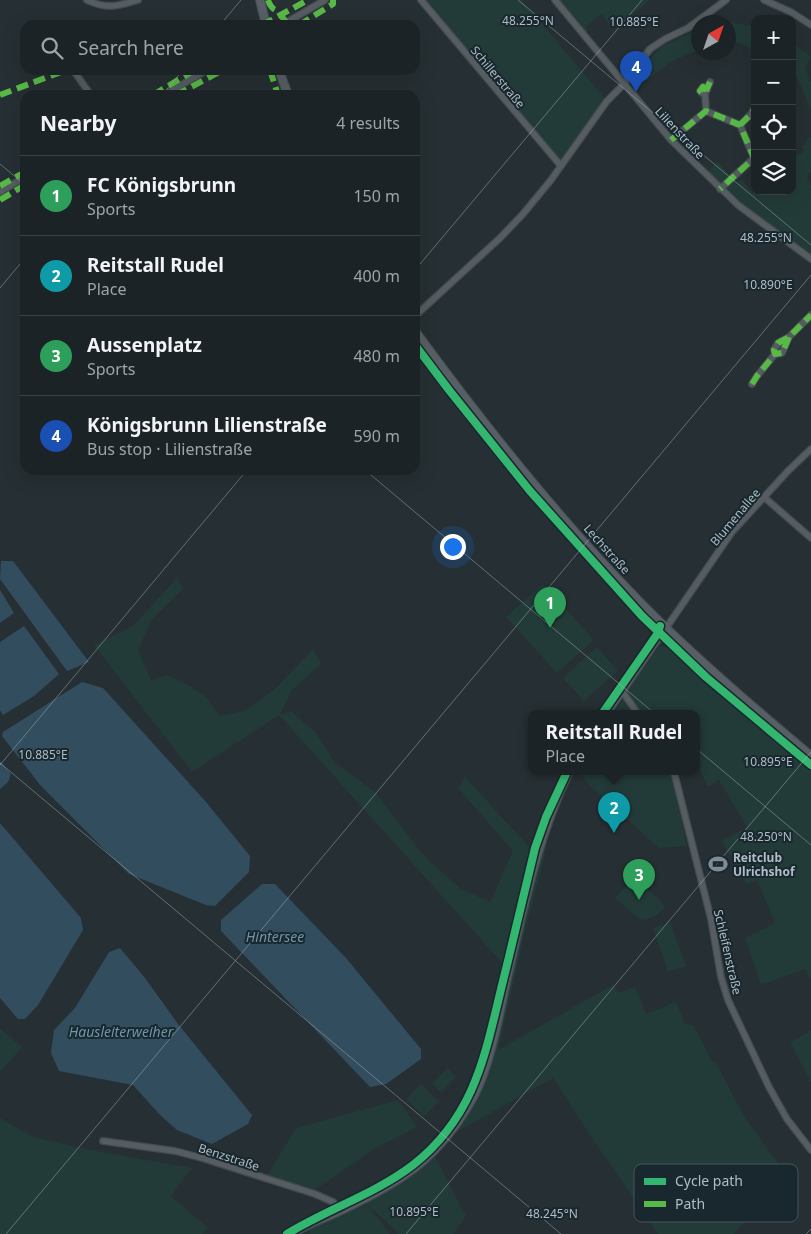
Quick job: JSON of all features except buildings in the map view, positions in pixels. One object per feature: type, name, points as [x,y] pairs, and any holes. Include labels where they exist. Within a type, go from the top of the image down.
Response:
[{"type":"main road","points":[[260,0],[265,20]]},
{"type":"main road","points":[[281,75],[286,90]]},
{"type":"main road","name":"Lechstraße","points":[[420,338],[456,387],[537,488],[605,564],[666,628],[713,673],[811,756]]},
{"type":"street","points":[[87,0],[106,7],[120,6],[138,0]]},
{"type":"street","points":[[291,20],[325,0]]},
{"type":"street","name":"Schillerstraße","points":[[420,0],[561,166]]},
{"type":"street","name":"Lilienstraße","points":[[555,0],[671,140],[738,205],[811,259]]},
{"type":"street","points":[[420,311],[500,238],[523,214],[561,166],[607,101],[624,84],[650,49],[688,28],[726,0]]},
{"type":"street","points":[[764,0],[791,12],[811,25]]},
{"type":"street","points":[[77,75],[87,90]]},
{"type":"street","points":[[173,90],[198,75]]},
{"type":"street","points":[[702,79],[706,111]]},
{"type":"street","points":[[704,90],[710,82]]},
{"type":"street","points":[[695,85],[704,90]]},
{"type":"street","points":[[671,140],[706,111]]},
{"type":"street","points":[[706,111],[740,125],[754,158],[720,188]]},
{"type":"street","points":[[740,125],[751,114]]},
{"type":"street","points":[[0,192],[20,180]]},
{"type":"street","points":[[752,384],[775,354],[775,346],[789,337],[811,315]]},
{"type":"street","name":"Blumenallee","points":[[666,628],[732,532],[811,450]]},
{"type":"street","points":[[764,497],[811,538]]},
{"type":"street","points":[[610,710],[666,628]]},
{"type":"street","points":[[622,691],[635,710]]},
{"type":"street","points":[[294,1234],[342,1211],[393,1183],[433,1153],[451,1133],[476,1094],[489,1058],[537,857],[558,798],[569,775]]},
{"type":"street","name":"Schleifenstraße","points":[[675,775],[711,919],[721,977],[728,1000],[787,1119],[811,1150]]},
{"type":"street","name":"Benzstraße","points":[[103,1140],[175,1151],[202,1158],[315,1194],[333,1202],[342,1211]]},
{"type":"green space","points":[[423,0],[522,0],[607,101],[560,164]]},
{"type":"green space","points":[[560,0],[650,0],[619,26],[615,21],[610,24],[601,14],[586,27],[588,31],[586,32]]},
{"type":"green space","points":[[736,23],[751,26],[751,48],[736,43]]},
{"type":"green space","points":[[691,32],[691,53],[670,62],[637,89],[632,83],[645,64],[661,47]]},
{"type":"green space","points":[[796,45],[811,57],[805,68],[811,82],[811,110],[797,77]]},
{"type":"green space","points":[[811,137],[811,172],[807,177],[811,187],[811,258],[770,228],[708,171],[718,161],[733,180],[736,182],[741,179],[751,191],[751,195],[796,195],[796,155],[804,152],[802,146],[807,144],[806,140]]},
{"type":"green space","points":[[177,578],[183,589],[152,619],[138,650],[151,680],[167,675],[188,685],[207,698],[220,716],[246,710],[274,690],[313,649],[321,664],[291,691],[280,715],[291,711],[316,733],[335,763],[374,791],[425,857],[461,889],[490,902],[513,851],[458,788],[465,777],[532,850],[504,965],[279,715],[192,772],[94,645],[133,626]]},
{"type":"green space","points":[[543,584],[594,640],[557,673],[506,617]]},
{"type":"green space","points":[[597,647],[618,671],[584,701],[563,678]]},
{"type":"green space","points":[[659,647],[669,647],[739,710],[811,767],[811,980],[805,969],[761,985],[745,938],[775,923],[757,880],[746,884],[722,841],[747,827],[719,780],[708,787],[700,770],[700,710],[616,710],[630,687]]},
{"type":"green space","points":[[581,775],[674,775],[687,846],[659,848],[588,784]]},
{"type":"green space","points":[[546,840],[545,854],[498,1050],[613,985],[619,993],[635,987],[646,1014],[676,1002],[685,1023],[694,1026],[712,1062],[715,1061],[744,1116],[779,1164],[634,1164],[634,1199],[553,1078],[458,1131],[451,1133],[465,1113],[483,1076],[537,857]]},
{"type":"green space","points":[[634,877],[665,907],[658,914],[648,919],[641,920],[615,898]]},
{"type":"green space","points":[[670,922],[686,966],[668,972],[653,928]]},
{"type":"green space","points":[[0,1029],[22,1047],[0,1072]]},
{"type":"green space","points":[[811,1031],[811,1082],[790,1042]]},
{"type":"green space","points":[[447,1068],[456,1077],[441,1092],[432,1083]]},
{"type":"green space","points":[[421,1084],[439,1102],[424,1116],[406,1099]]},
{"type":"green space","points":[[398,1100],[417,1127],[374,1149],[310,1193],[265,1179],[296,1128]]},
{"type":"green space","points":[[0,1118],[31,1136],[85,1149],[192,1168],[171,1196],[208,1228],[203,1234],[0,1234]]},
{"type":"green space","points":[[433,1153],[466,1216],[453,1234],[399,1234],[363,1200],[393,1183]]},
{"type":"green space","points":[[367,1204],[390,1234],[310,1234],[309,1229]]},
{"type":"green space","points":[[650,1222],[745,1222],[734,1234],[658,1234]]},
{"type":"water","points":[[1,561],[13,561],[89,662],[67,671],[0,579]]},
{"type":"water","points":[[0,590],[14,613],[0,623]]},
{"type":"water","points":[[24,626],[59,674],[34,696],[3,715],[0,710],[0,642]]},
{"type":"water","points":[[82,682],[103,688],[206,802],[250,856],[249,872],[215,906],[206,905],[129,874],[41,786],[2,736],[3,732]]},
{"type":"water","points":[[0,761],[11,774],[8,782],[0,789]]},
{"type":"water","points":[[0,823],[81,918],[83,930],[38,1005],[25,1019],[18,1019],[0,998]]},
{"type":"water","name":"Hintersee","points":[[262,884],[275,884],[346,958],[421,1049],[421,1059],[386,1084],[370,1087],[221,931],[221,920]]},
{"type":"water","name":"Hausleiterweiher","points":[[120,948],[145,978],[178,1024],[252,1115],[248,1124],[212,1144],[177,1130],[160,1115],[133,1085],[59,1071],[51,1053],[54,1030],[75,1008],[109,952]]},
{"type":"marked path","points":[[268,0],[284,20]]},
{"type":"marked path","points":[[271,20],[308,0]]},
{"type":"marked path","points":[[307,20],[333,4],[333,0]]},
{"type":"marked path","points":[[0,95],[53,75]]},
{"type":"marked path","points":[[161,90],[187,75]]},
{"type":"marked path","points":[[185,90],[214,75]]},
{"type":"marked path","points":[[272,75],[276,90]]},
{"type":"marked path","points":[[707,90],[703,87],[700,91],[705,93],[710,82]]},
{"type":"marked path","points":[[671,140],[706,111],[740,125],[754,158],[720,189]]},
{"type":"marked path","points":[[740,125],[751,114]]},
{"type":"marked path","points":[[0,186],[20,175]]},
{"type":"marked path","points":[[0,200],[20,188]]},
{"type":"marked path","points":[[789,337],[782,353],[775,354],[774,350],[778,343],[789,337],[811,315]]},
{"type":"marked path","points":[[752,384],[775,354]]},
{"type":"cycle path","points":[[420,352],[530,491],[642,616],[706,677],[811,765]]},
{"type":"cycle path","points":[[605,710],[658,633],[660,626]]},
{"type":"cycle path","points":[[287,1234],[367,1193],[413,1165],[434,1146],[451,1125],[464,1104],[475,1082],[490,1034],[535,848],[546,817],[566,775]]},
{"type":"place","name":"Königsbrunn Lilienstraße","points":[[636,92]]},
{"type":"place","name":"FC Königsbrunn","points":[[550,628]]},
{"type":"place","name":"Reitstall Rudel","points":[[614,833]]},
{"type":"place","name":"Reitclub Ulrichshof","points":[[718,864]]},
{"type":"place","name":"Aussenplatz","points":[[639,900]]}]
